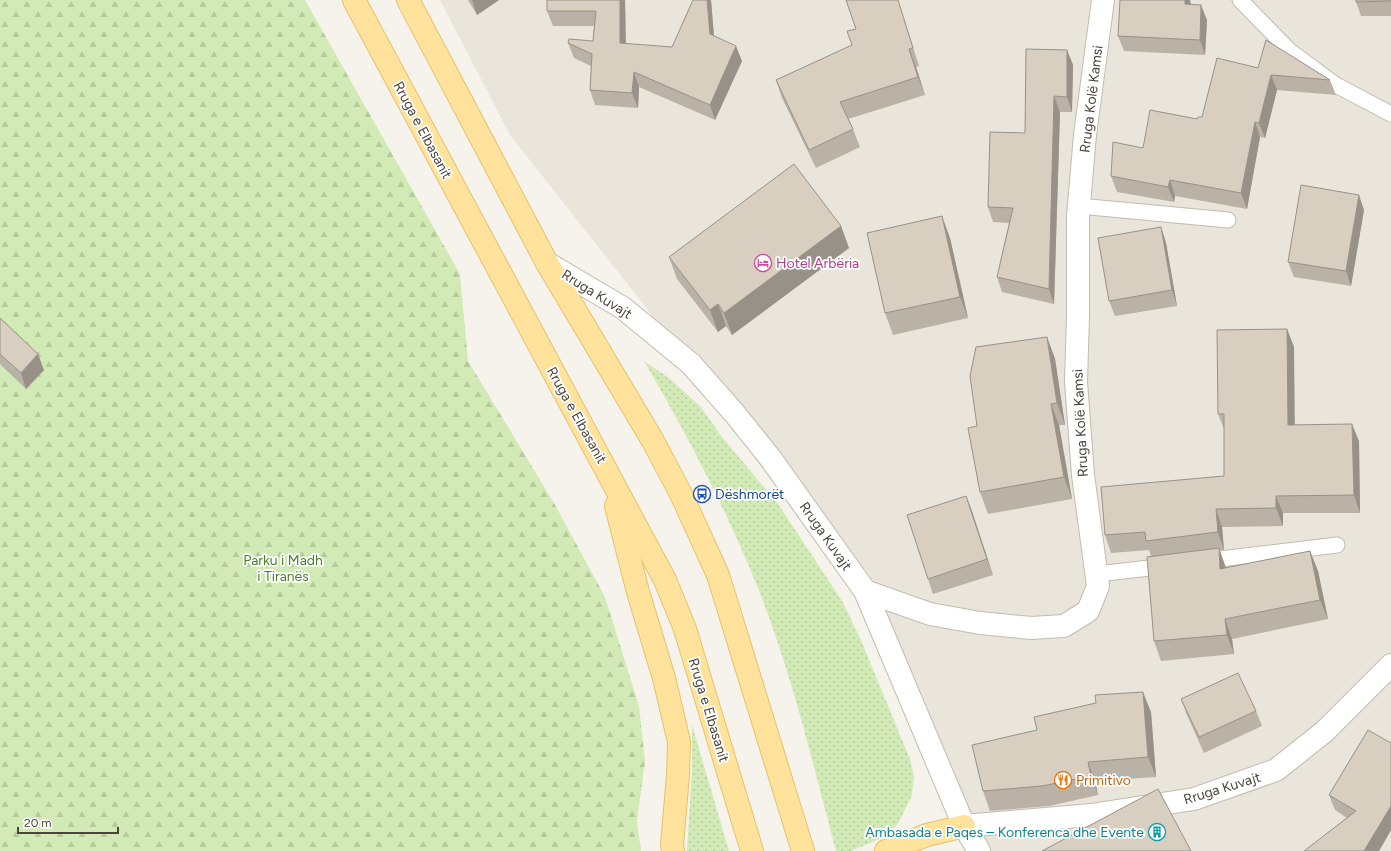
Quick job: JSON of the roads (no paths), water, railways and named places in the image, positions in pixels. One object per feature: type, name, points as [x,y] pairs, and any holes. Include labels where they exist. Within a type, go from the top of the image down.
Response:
[{"type":"main road","name":"Rruga e Elbasanit","points":[[354,0],[665,580],[685,629],[752,851]]},
{"type":"main road","points":[[408,0],[547,263],[653,441],[682,496],[718,575],[803,850]]},
{"type":"main road","points":[[608,472],[638,592],[664,678],[679,742],[678,775],[672,845],[673,851]]},
{"type":"main road","points":[[886,851],[927,835],[964,826]]},
{"type":"street","name":"Rruga Kolë Kamsi","points":[[865,591],[930,614],[973,622],[1031,628],[1064,626],[1088,611],[1098,586],[1083,475],[1076,382],[1079,206],[1085,135],[1103,0]]},
{"type":"street","name":"Rruga Kuvajt","points":[[547,263],[623,308],[691,364],[735,414],[771,459],[865,591],[964,826],[979,851]]},
{"type":"street","name":"Rruga Kuvajt","points":[[964,826],[1091,815],[1194,799],[1276,770],[1325,731],[1391,665]]},
{"type":"lane","points":[[1240,0],[1290,51],[1336,86],[1391,114]]},
{"type":"lane","points":[[1079,206],[1228,220]]},
{"type":"lane","points":[[1097,574],[1337,545]]},
{"type":"place","name":"Hotel Arbëria","points":[[763,263]]},
{"type":"place","name":"Dëshmorët","points":[[702,494]]},
{"type":"place","name":"Primitivo","points":[[1063,780]]},
{"type":"place","name":"Ambasada e Paqes – Konferenca dhe Evente","points":[[1157,832]]},
{"type":"park label","name":"Parku i Madh i Tiranës","points":[[283,568]]}]
